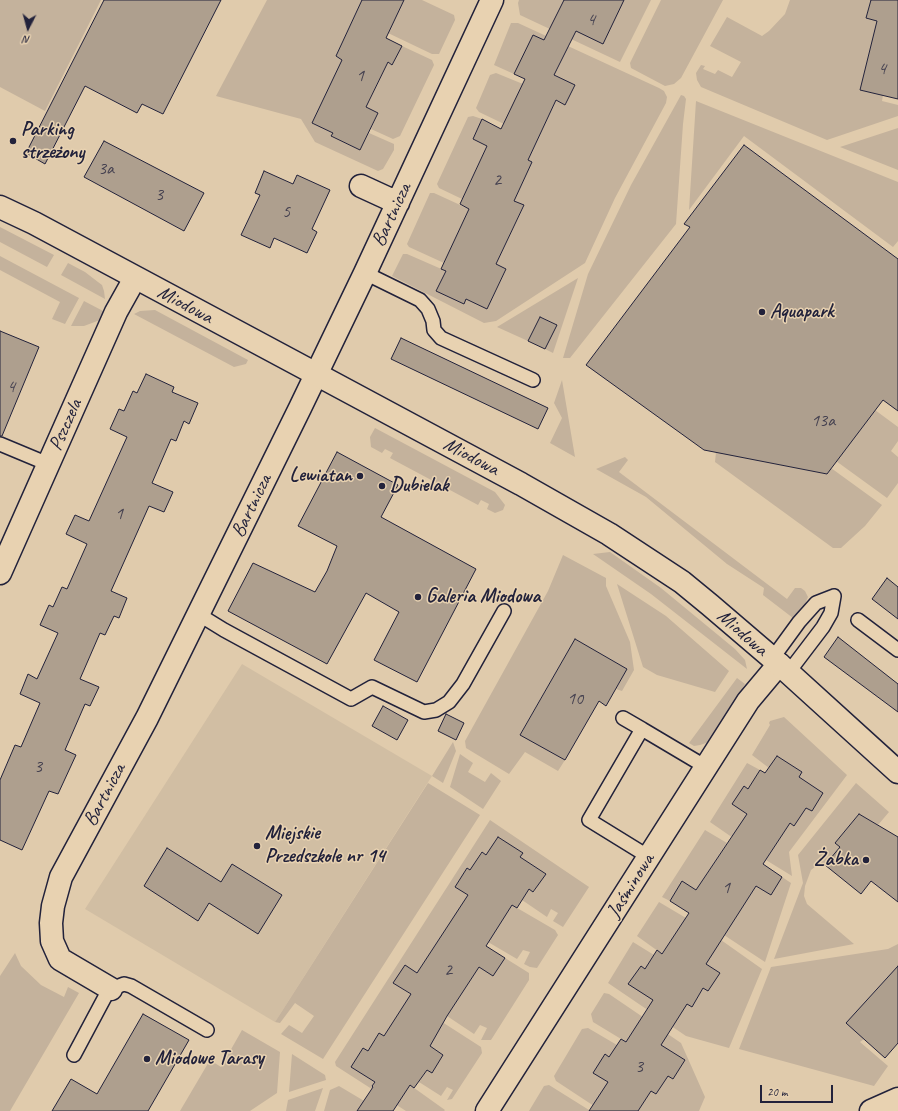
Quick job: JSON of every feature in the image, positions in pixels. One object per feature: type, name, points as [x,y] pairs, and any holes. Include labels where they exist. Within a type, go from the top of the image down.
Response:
[{"type":"street","name":"Bartnicza","points":[[111,989],[60,959],[52,941],[51,923],[56,891],[67,866],[147,718],[316,374],[398,203],[492,0]]},
{"type":"street","points":[[361,186],[398,203]]},
{"type":"street","name":"Miodowa","points":[[0,207],[34,223],[521,484],[609,534],[682,582],[780,665],[898,772]]},
{"type":"street","name":"Pszczela","points":[[0,573],[116,312],[135,278]]},
{"type":"street","name":"Jaśminowa","points":[[487,1111],[748,701],[780,665]]},
{"type":"street","points":[[871,1111],[898,1099]]},
{"type":"lane","points":[[365,273],[420,300],[428,309],[433,321],[434,330],[441,338],[533,380]]},
{"type":"lane","points":[[0,444],[48,464]]},
{"type":"lane","points":[[834,596],[831,614],[823,627],[780,665],[799,622],[816,603],[834,596]]},
{"type":"lane","points":[[198,614],[224,630],[351,699],[372,688],[424,712],[436,710],[449,702],[463,684],[504,611]]},
{"type":"lane","points":[[858,620],[898,650]]},
{"type":"lane","points":[[623,718],[706,767]]},
{"type":"lane","points":[[642,729],[589,820],[649,857]]},
{"type":"lane","points":[[74,1055],[106,995],[111,989],[124,984],[131,986],[207,1030]]},
{"type":"shaded area","points":[[0,0],[101,0],[45,111],[0,87]]},
{"type":"shaded area","points":[[267,0],[362,0],[336,56],[352,64],[331,84],[312,123],[333,133],[332,137],[360,150],[369,133],[394,144],[394,150],[383,169],[378,171],[315,142],[301,119],[216,96]]},
{"type":"shaded area","points":[[404,0],[422,0],[454,15],[455,20],[439,54],[432,54],[388,33]]},
{"type":"shaded area","points":[[519,0],[564,0],[557,15],[624,0],[651,0],[620,62],[520,15]]},
{"type":"shaded area","points":[[661,0],[723,0],[681,78],[674,84],[665,86],[631,68],[630,63]]},
{"type":"shaded area","points":[[790,0],[871,0],[866,18],[890,24],[871,48],[860,90],[883,95],[882,101],[898,105],[898,116],[827,140],[701,87],[697,80],[696,73],[701,65],[705,66],[703,69],[715,74],[718,70],[732,77],[741,62],[710,46],[727,17],[762,36],[769,31],[785,14]]},
{"type":"shaded area","points":[[511,23],[518,23],[659,88],[664,91],[667,97],[666,103],[615,198],[585,263],[496,321],[484,323],[392,276],[403,254],[407,254],[446,271],[436,290],[464,304],[466,299],[487,309],[506,270],[496,264],[524,206],[514,201],[532,162],[528,160],[556,100],[565,105],[575,86],[548,72],[550,67],[557,70],[566,51],[514,74],[494,65]]},
{"type":"shaded area","points":[[402,46],[432,60],[434,65],[400,136],[393,139],[371,129],[378,113],[361,105],[369,102],[388,62],[392,64]]},
{"type":"shaded area","points":[[496,73],[523,84],[504,124],[479,112],[476,108],[490,75]]},
{"type":"shaded area","points":[[681,95],[686,99],[676,224],[570,358],[563,358],[588,274],[631,185]]},
{"type":"shaded area","points":[[696,101],[898,182],[898,241],[893,247],[744,136],[689,210]]},
{"type":"shaded area","points":[[473,116],[482,119],[473,139],[487,146],[462,199],[439,188],[437,184],[468,117]]},
{"type":"shaded area","points":[[898,128],[898,170],[840,147]]},
{"type":"shaded area","points":[[430,193],[434,193],[469,209],[444,263],[409,247],[407,244]]},
{"type":"shaded area","points":[[0,227],[54,255],[47,267],[0,242]]},
{"type":"shaded area","points":[[0,256],[79,298],[65,324],[52,319],[60,302],[0,270]]},
{"type":"shaded area","points":[[68,263],[85,272],[102,285],[105,299],[61,275]]},
{"type":"shaded area","points":[[578,278],[553,353],[545,349],[556,324],[540,317],[528,341],[497,327]]},
{"type":"shaded area","points":[[84,301],[105,312],[100,320],[84,326],[71,326]]},
{"type":"shaded area","points":[[155,310],[248,360],[246,364],[234,367],[134,314],[140,311]]},
{"type":"shaded area","points":[[562,380],[575,457],[550,443],[562,418],[554,403]]},
{"type":"shaded area","points":[[875,410],[898,427],[898,441],[891,451],[898,457],[898,483],[887,498],[836,461]]},
{"type":"shaded area","points":[[375,428],[495,492],[505,505],[503,510],[495,513],[487,509],[489,504],[481,500],[478,505],[390,458],[393,453],[385,449],[382,453],[371,447],[370,437]]},
{"type":"shaded area","points":[[716,452],[826,474],[831,468],[882,505],[865,526],[841,548],[833,548],[715,462]]},
{"type":"shaded area","points":[[625,457],[628,460],[619,472],[787,599],[795,588],[801,588],[805,591],[808,597],[802,611],[793,618],[763,595],[764,588],[727,564],[646,497],[596,469]]},
{"type":"shaded area","points":[[610,552],[661,588],[735,649],[745,660],[747,669],[651,594],[593,554]]},
{"type":"shaded area","points":[[563,555],[606,578],[606,586],[630,642],[634,670],[622,691],[616,689],[627,669],[575,639],[520,734],[565,760],[558,771],[525,752],[509,774],[466,748],[465,741],[548,591]]},
{"type":"shaded area","points":[[617,584],[666,616],[729,671],[715,692],[657,675],[643,667]]},
{"type":"shaded area","name":"Miejskie Przedszkole nr 14","points":[[242,664],[432,776],[275,1022],[85,909]]},
{"type":"shaded area","points":[[737,678],[745,684],[709,742],[694,746],[689,743]]},
{"type":"shaded area","points":[[784,717],[847,775],[789,852],[792,876],[766,860],[790,823],[794,826],[806,808],[812,811],[823,793],[799,777],[802,772],[777,756],[769,768],[752,755],[770,725],[770,721]]},
{"type":"shaded area","points":[[453,742],[456,751],[443,783],[432,776]]},
{"type":"shaded area","points":[[460,754],[473,763],[468,772],[485,782],[491,773],[501,781],[483,809],[450,787]]},
{"type":"shaded area","points":[[747,763],[760,770],[748,789],[744,786],[732,804],[756,820],[736,840],[710,822]]},
{"type":"shaded area","points":[[428,783],[480,815],[323,1059],[281,1034],[289,1025],[302,1033],[314,1016],[295,1003],[280,1023],[275,1022]]},
{"type":"shaded area","points":[[856,783],[889,812],[878,825],[859,814],[835,843],[840,847],[825,865],[820,863],[811,870],[805,886],[804,896],[807,904],[854,944],[774,959],[803,883],[798,855]]},
{"type":"shaded area","points":[[490,820],[589,887],[563,927],[553,921],[558,913],[551,909],[547,917],[522,900],[529,889],[534,892],[545,873],[520,857],[523,853],[498,837],[486,855],[481,852],[470,870],[467,868],[455,887],[477,901],[453,918],[417,973],[405,965],[393,983],[416,998],[384,1036],[379,1033],[368,1051],[363,1048],[351,1067],[375,1082],[372,1086],[398,1103],[410,1085],[445,1110],[406,1111],[336,1066],[335,1062]]},
{"type":"shaded area","points":[[705,830],[727,843],[696,890],[682,881],[670,901],[662,897]]},
{"type":"shaded area","points":[[782,877],[791,883],[765,962],[724,935],[756,886],[771,895]]},
{"type":"shaded area","points":[[659,902],[686,918],[662,954],[637,936]]},
{"type":"shaded area","points":[[512,905],[555,930],[558,935],[537,968],[524,964],[530,952],[523,950],[517,959],[488,942]]},
{"type":"shaded area","points":[[721,940],[762,969],[729,1048],[686,1036],[608,983],[633,942],[654,955],[645,969],[641,966],[629,984],[692,1007],[703,988],[708,991],[720,973],[696,957]]},
{"type":"shaded area","points":[[898,944],[898,966],[864,1039],[860,1042],[888,1066],[874,1086],[739,1049],[771,967],[888,949]]},
{"type":"shaded area","points":[[15,953],[21,966],[41,985],[64,997],[68,987],[79,993],[10,1111],[0,1111],[0,976]]},
{"type":"shaded area","points":[[505,958],[529,973],[529,980],[491,1040],[481,1040],[487,1028],[480,1025],[474,1034],[447,1016],[479,967],[493,976]]},
{"type":"shaded area","points":[[604,993],[609,994],[681,1043],[705,1097],[699,1111],[638,1111],[651,1091],[656,1094],[668,1076],[673,1079],[685,1060],[660,1045],[638,1024],[626,1042],[593,1022],[591,1014]]},
{"type":"shaded area","points":[[439,1020],[481,1047],[482,1053],[452,1099],[447,1100],[453,1090],[447,1087],[441,1096],[419,1082],[427,1070],[432,1073],[443,1055],[418,1039]]},
{"type":"shaded area","points":[[588,1028],[617,1045],[609,1057],[594,1073],[617,1088],[597,1108],[556,1081],[554,1076],[582,1029]]},
{"type":"shaded area","points":[[242,1030],[280,1052],[277,1093],[250,1111],[180,1111],[210,1060],[221,1067]]},
{"type":"shaded area","points":[[292,1054],[325,1075],[326,1080],[289,1092]]},
{"type":"shaded area","points":[[549,1085],[589,1111],[529,1111],[544,1086]]},
{"type":"shaded area","points":[[339,1086],[381,1111],[360,1106],[357,1111],[324,1111],[330,1090]]},
{"type":"shaded area","points":[[323,1088],[315,1111],[286,1111],[288,1100]]},
{"type":"building","points":[[104,0],[221,0],[163,114],[142,104],[137,113],[85,86],[45,164],[26,153]]},
{"type":"building","points":[[362,0],[404,0],[386,38],[402,46],[392,65],[388,62],[366,107],[378,113],[360,150],[331,136],[333,133],[312,123],[342,60],[336,56]]},
{"type":"building","points":[[564,0],[624,0],[603,44],[576,31],[554,75],[575,85],[565,105],[556,100],[528,160],[532,162],[514,201],[524,205],[496,264],[506,269],[487,309],[466,299],[464,304],[436,291],[446,271],[441,269],[469,209],[460,204],[487,146],[473,139],[482,119],[501,129],[525,79],[514,74],[533,35],[544,40]]},
{"type":"building","points":[[871,0],[898,0],[898,99],[860,90],[877,21],[866,18]]},
{"type":"building","points":[[104,141],[204,193],[184,231],[84,177]]},
{"type":"building","name":"Aquapark","points":[[744,145],[898,259],[898,411],[883,400],[827,474],[704,450],[586,365],[690,227],[684,224]]},
{"type":"building","points":[[264,171],[293,184],[297,175],[330,190],[312,229],[317,232],[307,253],[274,238],[270,248],[241,235],[260,195],[255,193]]},
{"type":"building","points":[[540,317],[557,325],[545,349],[528,341]]},
{"type":"building","points":[[0,331],[39,347],[2,436],[0,436]]},
{"type":"building","points":[[401,338],[548,408],[538,429],[391,359]]},
{"type":"building","points":[[146,374],[174,387],[172,392],[198,403],[189,424],[184,421],[176,441],[171,439],[152,483],[173,492],[164,512],[149,506],[111,591],[127,598],[119,618],[114,616],[105,635],[100,633],[80,679],[99,687],[90,706],[85,704],[65,750],[76,755],[58,794],[49,791],[22,850],[0,840],[0,780],[15,745],[21,747],[40,703],[20,694],[28,674],[37,679],[58,633],[40,625],[49,605],[53,607],[62,587],[67,589],[87,544],[66,534],[75,515],[89,521],[127,437],[110,429],[119,409],[124,411],[133,391],[137,393]]},
{"type":"building","points":[[337,452],[398,485],[381,517],[476,569],[417,682],[374,660],[399,612],[366,593],[327,664],[228,611],[253,563],[315,592],[327,571],[337,546],[298,526]]},
{"type":"building","points":[[887,578],[898,587],[898,619],[872,599]]},
{"type":"building","points":[[838,637],[898,684],[898,712],[824,657]]},
{"type":"building","points":[[575,639],[627,669],[606,706],[599,701],[565,760],[520,735]]},
{"type":"building","points":[[383,706],[408,720],[397,740],[372,726]]},
{"type":"building","points":[[446,714],[464,723],[456,740],[438,731]]},
{"type":"building","points":[[777,756],[802,772],[799,777],[823,793],[812,811],[806,808],[794,826],[790,823],[763,864],[782,877],[771,895],[756,886],[706,964],[720,973],[708,991],[703,988],[692,1007],[687,1004],[661,1045],[685,1060],[673,1079],[668,1076],[656,1094],[651,1091],[638,1111],[589,1111],[608,1082],[593,1073],[605,1054],[609,1057],[621,1039],[626,1042],[653,1000],[628,984],[641,966],[645,969],[657,950],[662,954],[689,913],[670,901],[682,881],[696,890],[747,814],[732,804],[744,786],[748,789],[760,770],[765,773]]},
{"type":"building","points":[[859,814],[898,837],[898,902],[871,881],[861,894],[825,865],[840,847],[835,843]]},
{"type":"building","points":[[498,837],[523,853],[520,857],[546,874],[533,892],[529,889],[517,908],[512,905],[486,946],[505,958],[493,976],[479,967],[447,1016],[430,1046],[443,1055],[432,1073],[427,1070],[414,1088],[410,1085],[393,1111],[357,1111],[375,1082],[351,1067],[363,1048],[368,1051],[379,1033],[384,1036],[411,994],[393,983],[405,965],[417,973],[468,895],[455,887],[467,868],[470,870],[482,852],[486,855]]},
{"type":"building","points":[[167,848],[221,882],[232,864],[282,895],[258,934],[209,903],[198,921],[144,886]]},
{"type":"building","points":[[898,966],[898,1043],[885,1058],[846,1023]]},
{"type":"building","name":"Miodowe Tarasy","points":[[143,1014],[189,1040],[148,1111],[52,1111],[71,1079],[97,1094]]},
{"type":"place","name":"Parking strzeżony","points":[[13,141]]},
{"type":"place","name":"Aquapark","points":[[762,312]]},
{"type":"place","name":"Lewiatan","points":[[360,476]]},
{"type":"place","name":"Dubielak","points":[[382,486]]},
{"type":"place","name":"Galeria Miodowa","points":[[418,597]]},
{"type":"place","name":"Miejskie Przedszkole nr 14","points":[[257,846]]},
{"type":"place","name":"Żabka","points":[[866,860]]},
{"type":"place","name":"Miodowe Tarasy","points":[[147,1059]]}]
